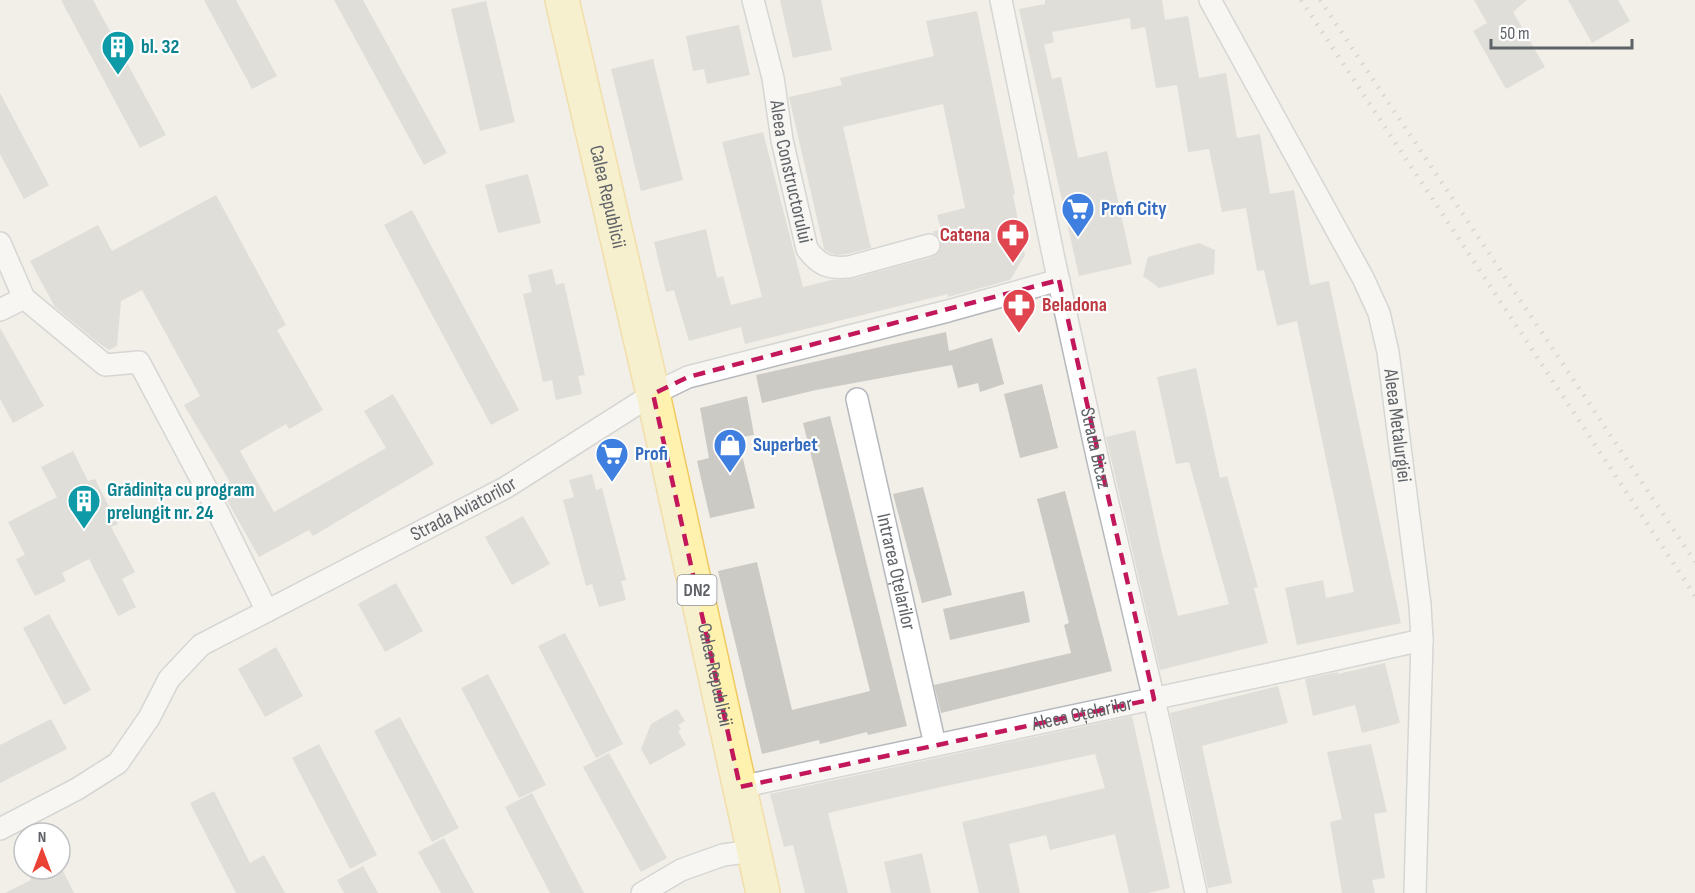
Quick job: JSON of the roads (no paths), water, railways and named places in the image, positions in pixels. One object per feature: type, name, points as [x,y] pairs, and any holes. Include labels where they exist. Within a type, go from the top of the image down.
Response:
[{"type":"main road","name":"Calea Republicii","points":[[562,0],[653,394],[763,893]]},
{"type":"street","name":"Aleea Constructorului","points":[[753,0],[773,78],[783,140],[807,249],[816,261],[837,268],[849,267],[929,245]]},
{"type":"street","name":"Strada Bicaz","points":[[1001,0],[1099,465],[1154,699],[1196,893]]},
{"type":"street","name":"Aleea Metalurgiei","points":[[1210,0],[1363,278],[1379,313],[1388,352],[1420,605],[1422,640],[1415,893]]},
{"type":"street","points":[[0,243],[24,298],[59,328],[105,364],[140,362],[267,611]]},
{"type":"street","points":[[653,394],[688,377],[1059,280]]},
{"type":"street","points":[[0,310],[24,298]]},
{"type":"street","name":"Strada Aviatorilor","points":[[0,829],[77,789],[118,764],[149,718],[169,679],[201,645],[505,488],[653,394]]},
{"type":"street","name":"Intrarea Oțelarilor","points":[[857,399],[935,745]]},
{"type":"street","name":"Aleea Oțelarilor","points":[[740,787],[1422,640]]},
{"type":"street","points":[[647,892],[681,870],[723,855],[753,851]]},
{"type":"railway","points":[[1301,0],[1695,596]]},
{"type":"railway","points":[[1320,0],[1695,562]]},
{"type":"place","name":"bl. 32","points":[[118,76]]},
{"type":"place","name":"Profi City","points":[[1078,238]]},
{"type":"place","name":"Catena","points":[[1013,264]]},
{"type":"place","name":"Beladona","points":[[1019,334]]},
{"type":"place","name":"Superbet","points":[[730,474]]},
{"type":"place","name":"Profi","points":[[612,483]]},
{"type":"place","name":"Grădinița cu program prelungit nr. 24","points":[[84,530]]}]
